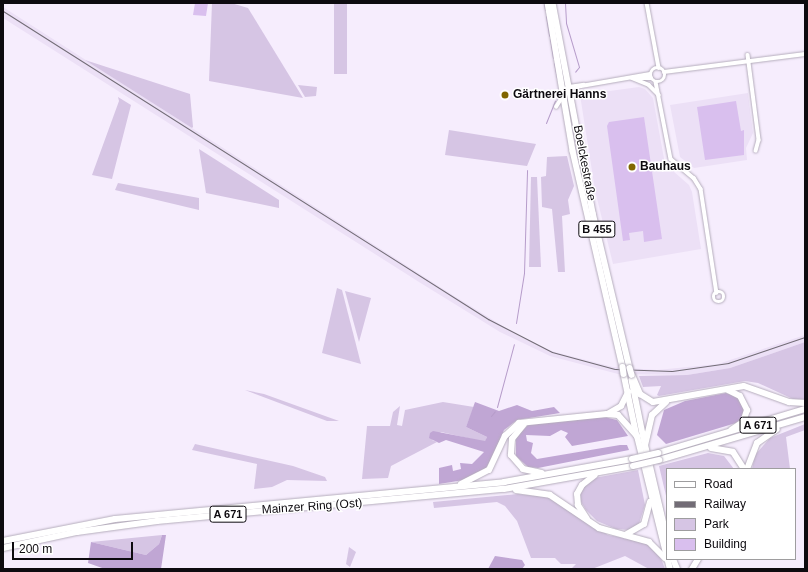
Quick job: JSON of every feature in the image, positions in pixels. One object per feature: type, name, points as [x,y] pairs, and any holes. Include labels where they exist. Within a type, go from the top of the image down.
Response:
[{"type":"highway","points":[[632,375],[637,390],[646,398],[667,402],[722,390],[750,387],[789,402],[805,403]]},
{"type":"highway","points":[[711,439],[736,428],[746,414],[745,403],[740,396],[722,390]]},
{"type":"highway","points":[[607,414],[621,406],[628,392]]},
{"type":"highway","points":[[645,445],[652,415],[667,402]]},
{"type":"highway","name":"A 671","points":[[442,489],[564,473],[632,459],[711,439],[805,410]]},
{"type":"highway","points":[[442,489],[484,475],[495,462],[508,432],[519,423],[537,419],[607,414],[622,417],[637,436]]},
{"type":"highway","points":[[747,468],[752,451],[762,438],[802,418]]},
{"type":"highway","name":"A 671","points":[[504,489],[598,473],[659,460],[708,447],[802,418]]},
{"type":"highway","points":[[537,419],[525,424],[514,434],[510,448],[513,460],[528,471],[564,473]]},
{"type":"highway","name":"B 455","points":[[637,436],[651,501],[666,548]]},
{"type":"highway","name":"B 455","points":[[645,445],[666,535]]},
{"type":"highway","points":[[708,447],[733,452],[743,468]]},
{"type":"highway","points":[[593,525],[581,510],[577,494],[582,485],[598,473]]},
{"type":"highway","name":"Mainzer Ring (Ost)","points":[[3,541],[76,525],[149,515],[442,489]]},
{"type":"highway","points":[[504,489],[550,495],[593,525],[621,535],[649,542],[666,557]]},
{"type":"highway","name":"Mainzer Ring (Ost)","points":[[3,548],[29,542],[157,521],[429,498],[504,489]]},
{"type":"highway","points":[[621,535],[641,528],[651,501]]},
{"type":"highway","points":[[662,520],[666,528]]},
{"type":"highway","name":"B 455","points":[[670,560],[670,569]]},
{"type":"highway","name":"B 455","points":[[670,560],[677,569]]},
{"type":"highway","points":[[692,569],[697,560]]},
{"type":"main road","name":"Boelckestraße","points":[[548,3],[584,201],[628,392]]},
{"type":"main road","name":"Boelckestraße","points":[[553,3],[593,213],[632,375]]},
{"type":"main road","name":"B 455","points":[[632,375],[645,445]]},
{"type":"main road","name":"B 455","points":[[628,392],[637,436]]},
{"type":"street","points":[[647,3],[657,68],[665,74]]},
{"type":"street","points":[[658,82],[665,74],[805,54]]},
{"type":"street","points":[[748,55],[759,140],[756,151]]},
{"type":"street","points":[[556,107],[560,96],[570,88],[650,76],[657,68]]},
{"type":"street","points":[[650,76],[658,82],[671,159],[694,178],[701,189],[717,293]]},
{"type":"street","points":[[632,78],[649,85],[660,98]]},
{"type":"shaded area","points":[[3,7],[451,294],[519,336],[551,351],[613,367],[657,370],[718,364],[805,335],[805,342],[730,368],[687,375],[618,374],[550,356],[500,332],[419,282],[3,18]]},
{"type":"shaded area","points":[[639,87],[645,89],[653,98],[665,164],[689,185],[692,192],[701,249],[613,264],[595,190],[580,95]]},
{"type":"shaded area","points":[[748,93],[753,133],[746,148],[747,160],[694,168],[680,157],[670,105]]},
{"type":"shaded area","points":[[726,393],[740,397],[745,407],[743,417],[736,423],[666,444],[657,435],[664,410],[685,401]]},
{"type":"shaded area","points":[[475,402],[499,411],[517,405],[532,411],[554,407],[560,413],[517,420],[504,430],[493,458],[483,472],[470,479],[439,484],[439,468],[452,465],[453,471],[461,469],[460,463],[472,464],[484,452],[446,440],[439,443],[429,438],[430,433],[433,431],[485,441],[487,437],[466,427]]},
{"type":"shaded area","points":[[604,417],[617,420],[628,436],[572,446],[565,437],[568,433],[561,430],[550,436],[526,435],[527,441],[533,443],[531,453],[537,459],[620,445],[627,445],[629,450],[538,468],[528,467],[516,456],[516,437],[529,424]]},
{"type":"shaded area","points":[[162,535],[166,535],[161,569],[105,569],[88,563],[91,542],[146,555],[159,544]]},
{"type":"shaded area","points":[[495,556],[522,560],[525,565],[522,569],[488,569]]},
{"type":"green space","points":[[212,3],[231,3],[248,8],[303,98],[209,81]]},
{"type":"green space","points":[[334,3],[347,3],[347,74],[334,74]]},
{"type":"green space","points":[[85,60],[190,94],[193,127],[192,128]]},
{"type":"green space","points":[[298,85],[317,87],[316,96],[305,97]]},
{"type":"green space","points":[[118,97],[131,105],[112,179],[92,175],[119,101]]},
{"type":"green space","points":[[449,130],[536,144],[527,166],[445,155]]},
{"type":"green space","points":[[199,149],[279,200],[279,208],[206,193]]},
{"type":"green space","points":[[567,156],[574,186],[568,200],[570,214],[562,216],[565,272],[558,272],[552,209],[542,207],[541,177],[546,176],[547,157]]},
{"type":"green space","points":[[531,177],[537,177],[541,267],[529,267]]},
{"type":"green space","points":[[118,183],[199,198],[199,210],[115,190]]},
{"type":"green space","points":[[337,288],[342,290],[361,364],[322,353]]},
{"type":"green space","points":[[345,291],[371,298],[359,342]]},
{"type":"green space","points":[[805,342],[805,399],[793,399],[758,383],[745,381],[659,396],[657,395],[661,386],[643,387],[639,376],[687,375],[730,368]]},
{"type":"green space","points":[[245,390],[264,394],[339,421],[327,421]]},
{"type":"green space","points":[[443,402],[474,407],[466,427],[487,437],[485,442],[441,432],[432,440],[437,442],[391,466],[388,478],[362,479],[367,426],[390,426],[393,412],[400,406],[397,425],[402,426],[405,410]]},
{"type":"green space","points":[[805,424],[805,430],[786,437],[790,468],[752,468],[755,455],[770,438]]},
{"type":"green space","points":[[195,444],[293,466],[325,477],[327,481],[287,480],[272,487],[254,489],[257,464],[192,450]]},
{"type":"green space","points":[[708,453],[724,456],[733,468],[666,468],[666,496],[659,466]]},
{"type":"green space","points":[[638,470],[645,505],[639,524],[629,530],[616,529],[597,521],[586,510],[580,500],[581,489],[594,478]]},
{"type":"green space","points":[[518,494],[547,497],[608,535],[647,542],[659,553],[665,569],[649,569],[625,556],[592,569],[571,569],[576,564],[561,564],[555,558],[531,558],[517,521],[505,506],[497,502],[434,508],[433,502]]},
{"type":"green space","points":[[162,535],[159,544],[146,555],[91,542]]},
{"type":"green space","points":[[349,547],[356,552],[350,567],[346,564]]},
{"type":"building","points":[[195,3],[208,3],[206,16],[193,15]]},
{"type":"building","name":"Bauhaus","points":[[736,101],[741,131],[744,130],[744,155],[705,160],[697,107]]},
{"type":"building","name":"Bauhaus","points":[[644,117],[662,239],[644,242],[643,231],[629,233],[630,240],[623,241],[607,126],[609,122]]},
{"type":"waterway","points":[[544,3],[545,10]]},
{"type":"waterway","points":[[565,3],[566,23],[579,67],[575,72]]},
{"type":"waterway","points":[[546,16],[549,36]]},
{"type":"waterway","points":[[550,39],[553,58]]},
{"type":"waterway","points":[[554,63],[557,79]]},
{"type":"waterway","points":[[546,123],[555,101]]},
{"type":"waterway","points":[[516,323],[524,273],[527,170]]},
{"type":"waterway","points":[[497,407],[514,344]]},
{"type":"waterway","points":[[491,416],[495,411]]},
{"type":"railway","points":[[3,11],[488,319],[552,352],[615,369],[672,371],[728,363],[805,337]]},
{"type":"place","name":"Gärtnerei Hanns","points":[[505,95]]},
{"type":"place","name":"Bauhaus","points":[[632,167]]}]
